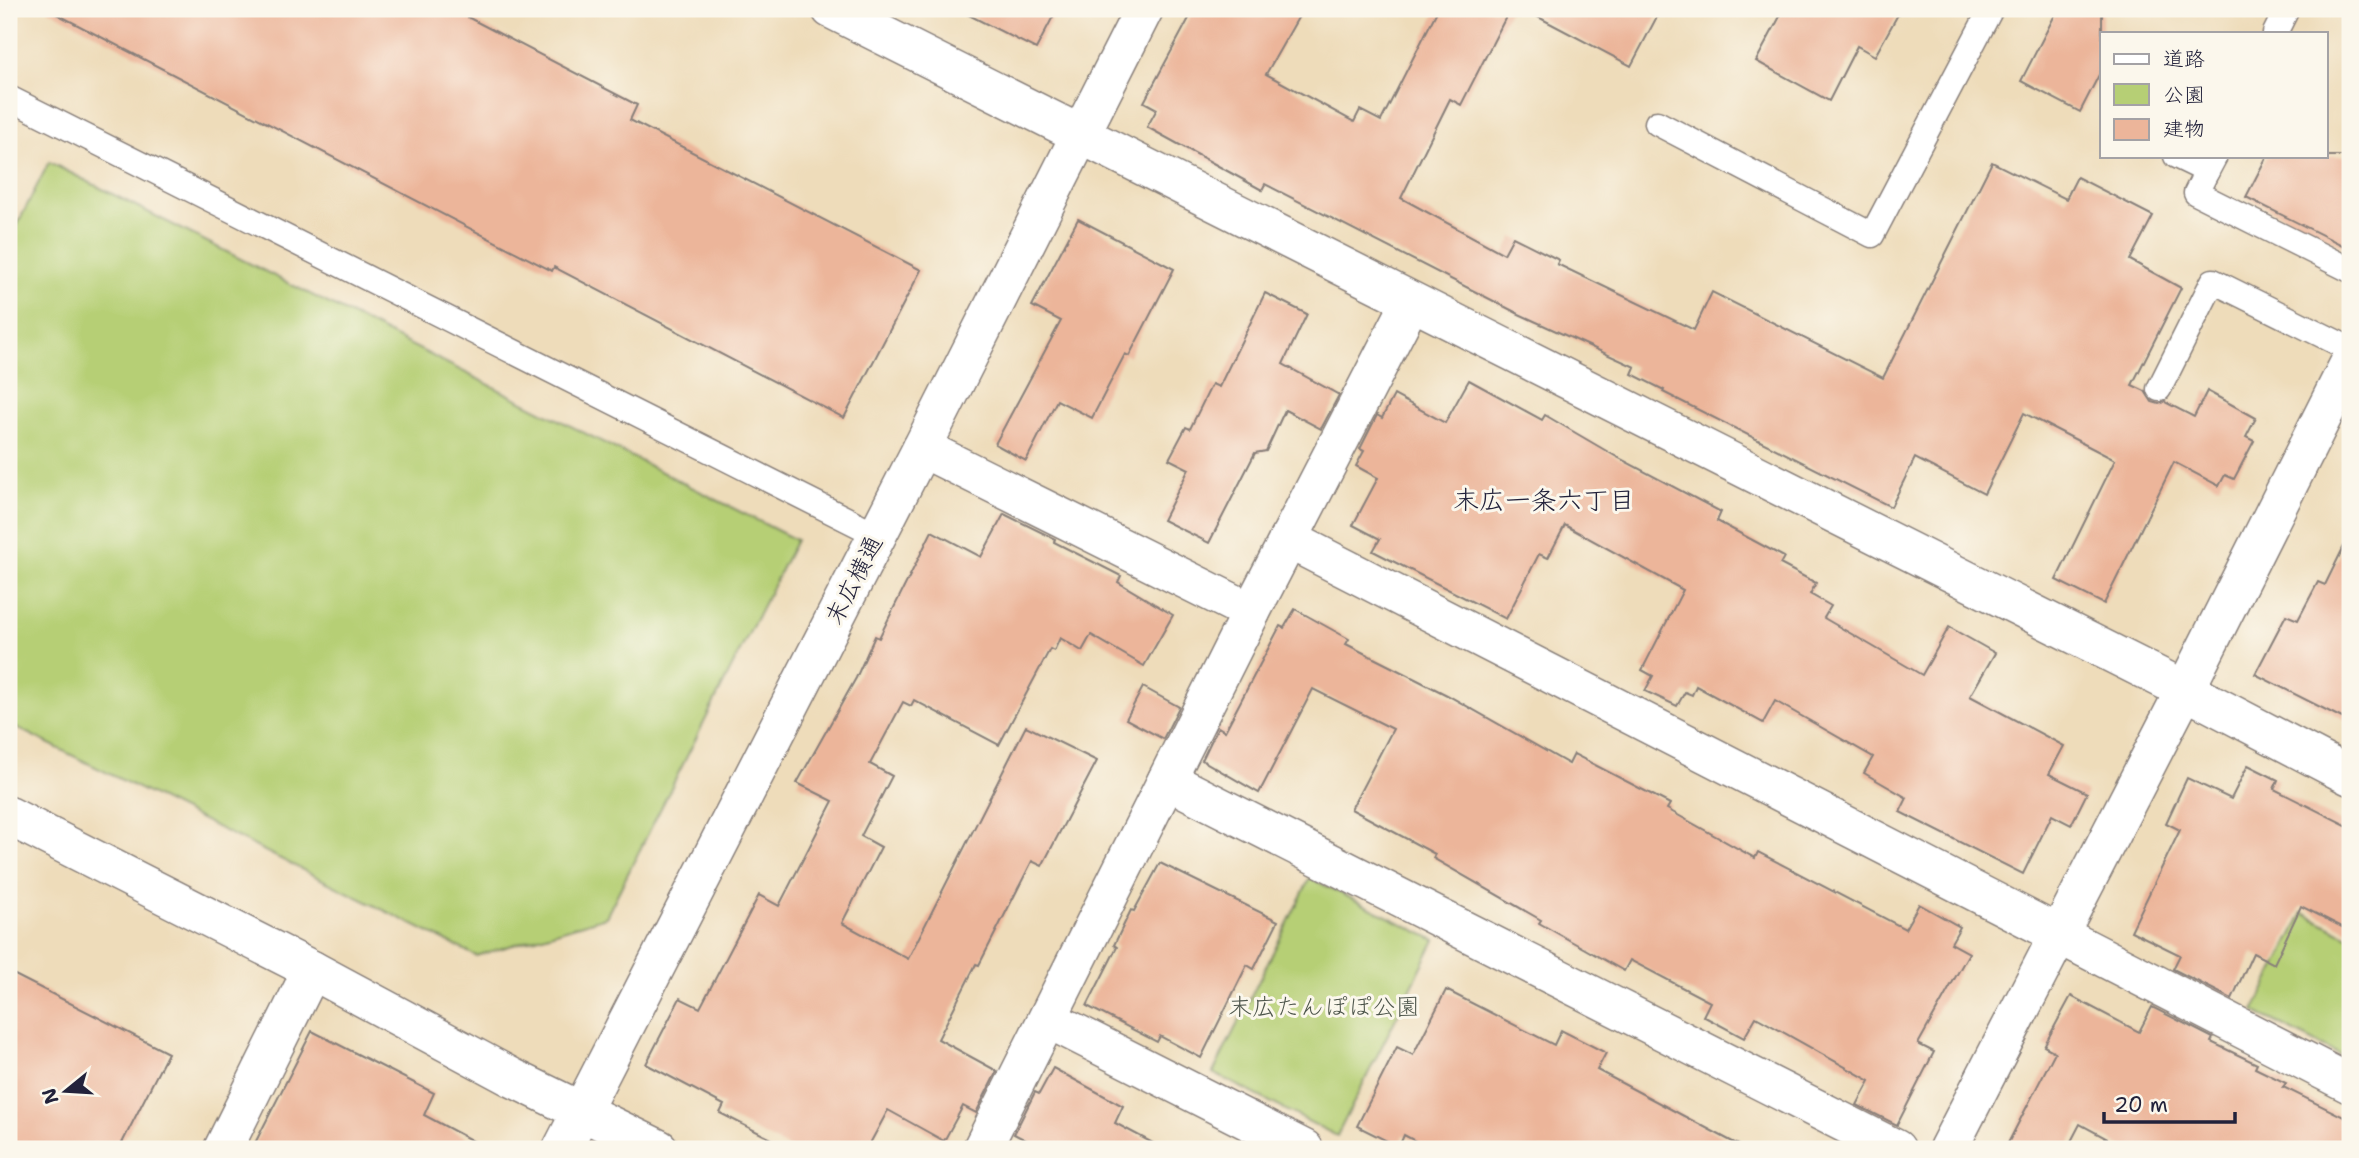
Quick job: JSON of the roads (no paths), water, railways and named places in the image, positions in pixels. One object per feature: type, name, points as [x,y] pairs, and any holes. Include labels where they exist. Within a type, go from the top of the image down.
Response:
[{"type":"street","points":[[831,9],[2185,690],[2350,776]]},
{"type":"street","name":"末広横通","points":[[562,1149],[878,535],[1143,9]]},
{"type":"street","points":[[982,1149],[1251,612],[1410,302]]},
{"type":"street","points":[[1948,1149],[2348,370]]},
{"type":"street","points":[[922,448],[1251,612]]},
{"type":"street","points":[[1288,539],[2350,1084]]},
{"type":"street","points":[[1167,780],[1896,1149]]},
{"type":"street","points":[[9,816],[313,970],[513,1078],[659,1149]]},
{"type":"street","points":[[223,1149],[313,970]]},
{"type":"street","points":[[1048,1019],[1304,1149]]},
{"type":"lane","points":[[1657,123],[1872,235],[1991,9]]},
{"type":"lane","points":[[2275,32],[2287,9]]},
{"type":"lane","points":[[9,98],[878,535]]},
{"type":"lane","points":[[2185,158],[2211,164],[2196,193],[2350,270]]},
{"type":"lane","points":[[2159,389],[2213,281],[2348,370]]},
{"type":"district","name":"末広一条六丁目","points":[[1544,499]]},
{"type":"park label","name":"末広たんぽぽ公園","points":[[1324,1007]]}]
